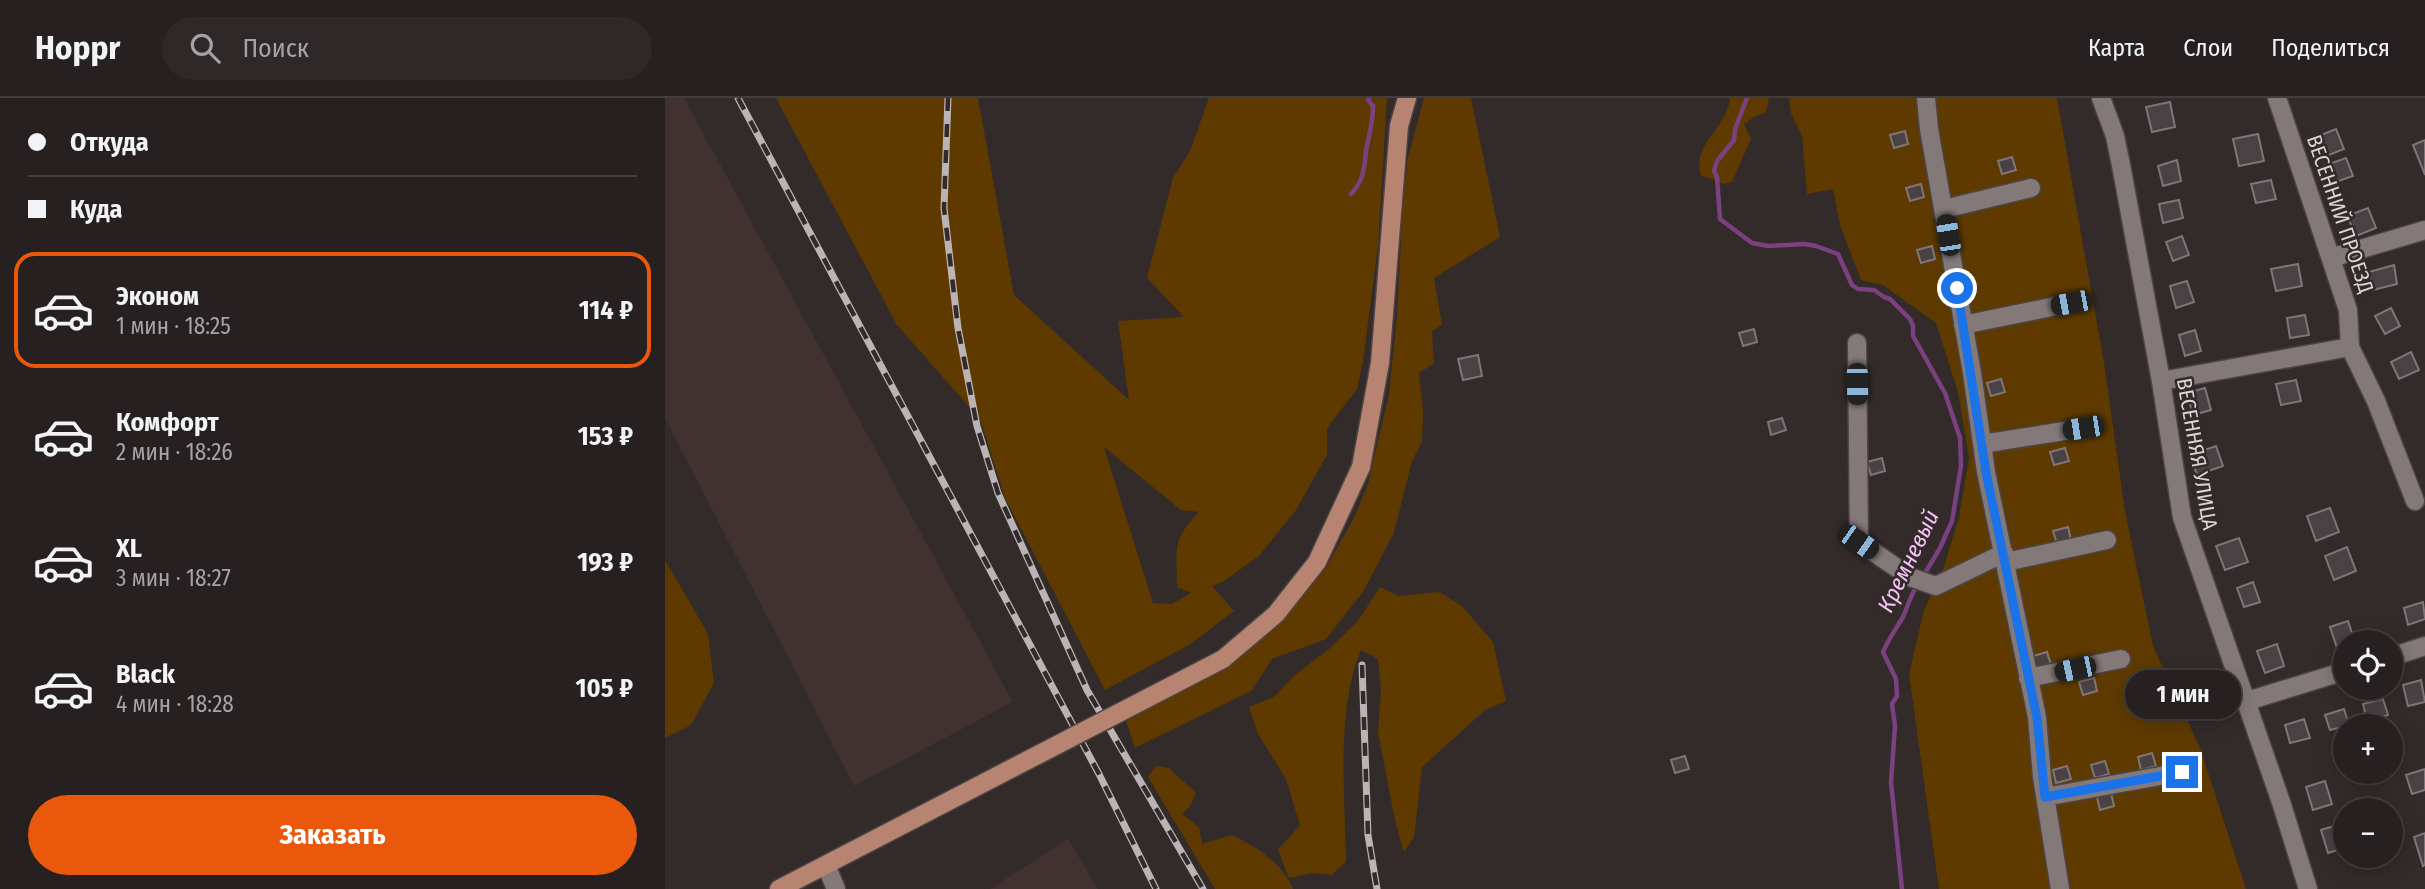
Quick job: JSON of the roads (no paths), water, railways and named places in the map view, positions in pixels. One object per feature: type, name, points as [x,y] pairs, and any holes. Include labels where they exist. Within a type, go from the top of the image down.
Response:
[{"type":"main road","points":[[779,889],[1223,659],[1276,614],[1317,562],[1361,467],[1380,363],[1399,126],[1407,98]]},
{"type":"street","points":[[1926,98],[1982,444],[2037,718],[2045,797],[2060,889]]},
{"type":"street","name":"ВЕСЕННЯЯ УЛИЦА","points":[[2101,98],[2115,136],[2121,166],[2161,381],[2182,517],[2244,702],[2282,805],[2308,889]]},
{"type":"street","name":"ВЕСЕННИЙ ПРОЕЗД","points":[[2277,98],[2349,310],[2350,347],[2376,401],[2415,501]]},
{"type":"street","points":[[1944,208],[2031,188]]},
{"type":"street","points":[[2331,258],[2425,230]]},
{"type":"street","points":[[1963,325],[2071,303]]},
{"type":"street","points":[[1857,342],[1859,542],[1910,577],[1936,586],[2005,557],[2107,540]]},
{"type":"street","points":[[2161,381],[2350,347]]},
{"type":"street","points":[[1982,444],[2083,428]]},
{"type":"street","points":[[2403,653],[2425,646]]},
{"type":"street","points":[[2028,678],[2121,659]]},
{"type":"street","points":[[2244,702],[2333,675]]},
{"type":"street","points":[[2045,797],[2182,772]]},
{"type":"street","points":[[827,865],[837,889]]},
{"type":"waterway","points":[[1351,194],[1359,184],[1364,169],[1373,112],[1369,98]]},
{"type":"waterway","name":"Кремневый","points":[[1747,98],[1735,129],[1734,140],[1717,161],[1714,171],[1717,177],[1720,219],[1752,243],[1768,246],[1804,244],[1838,254],[1852,285],[1858,289],[1874,290],[1890,299],[1910,319],[1913,336],[1945,393],[1960,438],[1961,466],[1952,521],[1924,575]]},
{"type":"waterway","name":"Кремневый","points":[[1902,889],[1891,782],[1895,726],[1892,704],[1897,696],[1896,679],[1883,652],[1917,586]]},
{"type":"railway","points":[[738,98],[1099,774],[1156,889]]},
{"type":"railway","points":[[948,98],[944,208],[958,328],[977,426],[998,493],[1087,690],[1203,889]]},
{"type":"railway","points":[[1362,665],[1368,835],[1377,889]]}]
